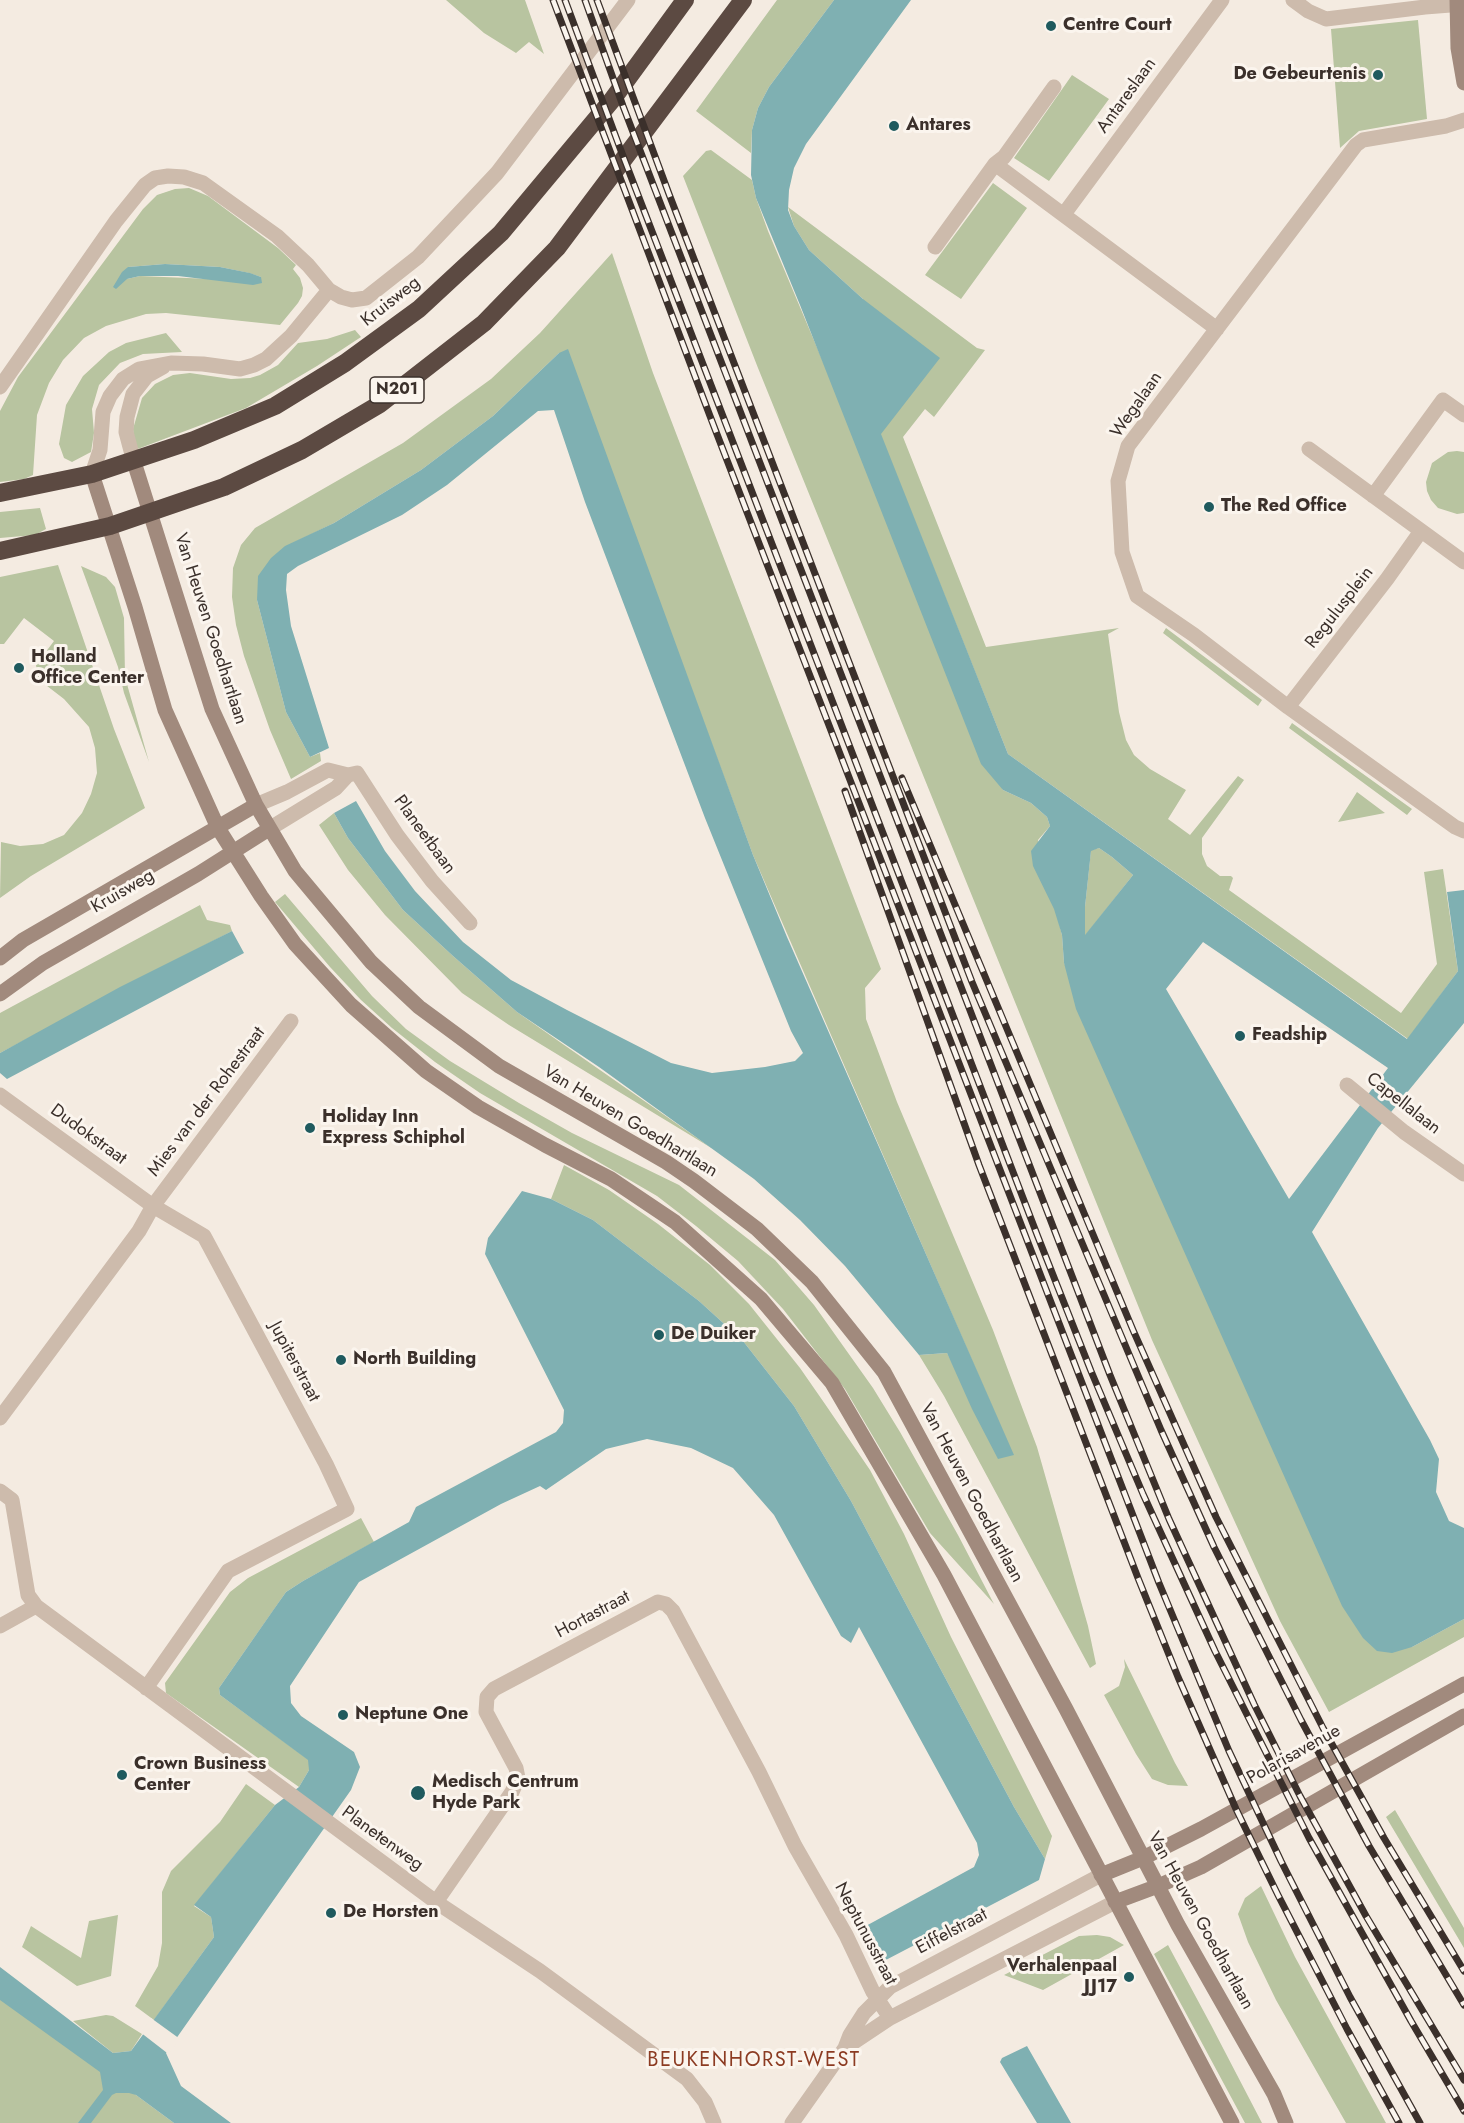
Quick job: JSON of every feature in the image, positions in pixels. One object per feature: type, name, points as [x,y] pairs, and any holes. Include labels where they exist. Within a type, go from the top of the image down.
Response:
[{"type":"highway","name":"Kruisweg","points":[[134,462],[275,406],[345,363],[419,309],[501,233],[612,100],[685,0]]},
{"type":"highway","name":"N201","points":[[0,551],[110,526],[224,487],[302,450],[380,404],[484,323],[557,248],[743,0]]},
{"type":"highway","name":"N201","points":[[0,493],[92,474],[134,462]]},
{"type":"main road","points":[[1459,3],[1458,48],[1464,83]]},
{"type":"main road","name":"Van Heuven Goedhartlaan","points":[[134,462],[152,513],[212,709],[256,805],[295,871],[371,962],[419,1007],[499,1066],[666,1162],[757,1229],[812,1282],[884,1372],[1158,1886],[1274,2094],[1286,2123]]},
{"type":"main road","points":[[92,474],[110,526],[165,710],[232,854],[295,944],[351,1005],[426,1071],[478,1107],[610,1179],[666,1216],[762,1299],[832,1383],[944,1575],[1232,2123]]},
{"type":"main road","name":"Kruisweg","points":[[0,958],[23,940],[256,805]]},
{"type":"main road","name":"Kruisweg","points":[[0,994],[43,963],[232,854],[269,829]]},
{"type":"main road","name":"Polarisavenue","points":[[1101,1875],[1143,1858],[1225,1816],[1464,1684]]},
{"type":"main road","points":[[1115,1902],[1201,1867],[1464,1716]]},
{"type":"street","name":"Kruisweg","points":[[329,290],[352,300],[366,298],[426,249],[497,173],[628,0]]},
{"type":"street","name":"Antareslaan","points":[[1065,214],[1222,0]]},
{"type":"street","points":[[1293,0],[1308,11],[1326,19],[1459,3]]},
{"type":"street","points":[[935,248],[1054,87]]},
{"type":"street","name":"Wegalaan","points":[[1464,120],[1446,126],[1363,140],[1356,145],[1128,446],[1118,481],[1122,552],[1137,596],[1194,635],[1288,707],[1464,831]]},
{"type":"street","points":[[995,164],[1217,328]]},
{"type":"street","points":[[0,387],[116,221],[145,185],[155,178],[184,177],[203,183],[277,236],[308,265],[329,290],[291,336],[266,359],[240,369],[195,363],[171,363],[138,369],[123,379],[110,396],[103,412],[100,450],[92,474]]},
{"type":"street","points":[[134,462],[126,432],[133,394],[147,376],[171,363]]},
{"type":"street","points":[[1373,496],[1443,400],[1464,415]]},
{"type":"street","points":[[1309,449],[1464,562]]},
{"type":"street","name":"Regulusplein","points":[[1288,707],[1387,579],[1421,531]]},
{"type":"street","points":[[256,805],[287,792],[328,770],[348,774],[336,788],[269,829]]},
{"type":"street","name":"Planeetbaan","points":[[348,774],[357,773],[397,835],[432,881],[470,923]]},
{"type":"street","name":"Mies van der Rohestraat","points":[[0,1418],[139,1231],[153,1206],[291,1021]]},
{"type":"street","name":"Capellalaan","points":[[1347,1085],[1404,1132],[1464,1174]]},
{"type":"street","name":"Dudokstraat","points":[[0,1095],[153,1206]]},
{"type":"street","name":"Mies van der Rohestraat","points":[[153,1206],[204,1236]]},
{"type":"street","name":"Jupiterstraat","points":[[146,1688],[228,1571],[347,1509],[326,1464],[204,1236]]},
{"type":"street","points":[[0,1491],[12,1500],[28,1595],[36,1606],[0,1626]]},
{"type":"street","name":"Hortastraat","points":[[436,1902],[512,1792],[518,1778],[516,1768],[486,1712],[487,1697],[494,1689],[658,1602],[666,1604],[673,1611],[807,1867]]},
{"type":"street","name":"Planetenweg","points":[[36,1606],[331,1826],[436,1902],[540,1971],[687,2079],[705,2102],[714,2123]]},
{"type":"street","name":"Neptunusstraat","points":[[807,1867],[890,2018]]},
{"type":"street","name":"Eiffelstraat","points":[[792,2123],[845,2048],[850,2035],[864,2013],[890,1987],[1101,1875]]},
{"type":"street","name":"Eiffelstraat","points":[[845,2048],[890,2018],[1115,1902]]},
{"type":"green space","points":[[446,0],[525,0],[544,54],[529,42],[516,53],[484,33]]},
{"type":"green space","points":[[777,0],[834,0],[769,87],[758,108],[752,130],[751,153],[696,111]]},
{"type":"green space","points":[[1418,20],[1427,119],[1359,131],[1340,148],[1331,29]]},
{"type":"green space","points":[[1072,75],[1109,99],[1049,181],[1014,158]]},
{"type":"green space","points":[[711,150],[752,180],[768,231],[1003,790],[1031,803],[1047,817],[1050,826],[1038,840],[1062,935],[1064,963],[1412,1647],[1464,1619],[1464,1637],[1329,1712],[1280,1621],[1152,1340],[758,368],[683,176],[706,151]]},
{"type":"green space","points":[[993,183],[1027,208],[961,299],[925,275]]},
{"type":"green space","points":[[189,188],[208,196],[278,248],[296,265],[293,269],[300,278],[303,288],[298,303],[280,325],[166,313],[146,314],[106,326],[84,338],[63,360],[49,383],[37,415],[33,475],[24,479],[0,482],[0,411],[18,377],[143,209],[157,195],[175,189]],"holes":[[[165,264],[220,267],[261,277],[211,279],[140,276],[127,279],[128,267]]]},
{"type":"green space","points":[[788,207],[977,348],[985,350],[934,417],[925,409],[903,437],[986,647],[1119,628],[1108,634],[1119,712],[1126,740],[1134,755],[1150,769],[1186,790],[1168,819],[1190,835],[1238,776],[1244,780],[1202,838],[1202,854],[1207,866],[1220,876],[1231,876],[1233,878],[1229,890],[1401,1013],[1437,964],[1424,872],[1443,869],[1458,971],[1408,1039],[1008,754],[880,434],[863,299],[809,250],[794,226]]},
{"type":"green space","points":[[612,253],[653,373],[881,969],[865,988],[866,1019],[897,1102],[993,1330],[1037,1447],[1088,1626],[1096,1664],[1090,1668],[944,1396],[919,1355],[947,1353],[958,1374],[1013,1455],[753,855],[665,618],[559,353],[493,416],[421,470],[334,523],[285,547],[257,600],[286,712],[310,757],[320,753],[321,761],[291,779],[270,730],[244,656],[232,597],[233,568],[241,545],[255,528],[403,443],[491,379],[540,333]]},
{"type":"green space","points":[[355,330],[361,337],[246,408],[135,450],[133,429],[142,398],[155,384],[173,375],[190,373],[231,379],[250,378],[278,365],[298,343],[327,339]]},
{"type":"green space","points":[[166,333],[182,352],[143,354],[120,363],[99,385],[92,409],[94,433],[91,452],[72,462],[64,458],[59,444],[66,405],[83,376],[109,352],[126,343]]},
{"type":"green space","points":[[1448,452],[1464,452],[1464,513],[1457,514],[1438,508],[1431,500],[1426,482],[1432,463]]},
{"type":"green space","points":[[40,508],[46,529],[35,535],[0,538],[0,512]]},
{"type":"green space","points":[[58,565],[114,729],[145,808],[31,876],[0,898],[1,842],[20,846],[43,844],[64,835],[82,813],[97,773],[95,748],[89,727],[64,699],[38,679],[36,665],[54,641],[24,618],[4,644],[0,644],[0,577]]},
{"type":"green space","points":[[81,566],[106,577],[115,587],[124,618],[125,677],[149,762],[124,693],[118,667]]},
{"type":"green space","points":[[1166,628],[1262,700],[1258,706],[1163,633]]},
{"type":"green space","points":[[1292,723],[1412,809],[1407,815],[1289,728]]},
{"type":"green space","points":[[1357,792],[1385,813],[1338,822]]},
{"type":"green space","points":[[334,813],[348,838],[403,910],[453,956],[517,1012],[713,1149],[509,1025],[462,993],[385,915],[348,870],[319,825]]},
{"type":"green space","points":[[1099,848],[1133,875],[1085,936],[1085,907],[1091,850]]},
{"type":"green space","points":[[285,894],[372,996],[406,1029],[450,1061],[519,1103],[572,1133],[679,1185],[775,1260],[814,1305],[873,1388],[958,1535],[994,1604],[930,1533],[845,1389],[783,1309],[738,1261],[657,1196],[480,1093],[435,1062],[392,1028],[330,967],[275,902]]},
{"type":"green space","points":[[200,905],[207,920],[230,925],[232,931],[0,1053],[0,1013]]},
{"type":"green space","points":[[564,1165],[609,1190],[658,1224],[710,1265],[749,1304],[800,1368],[825,1404],[870,1470],[904,1534],[951,1637],[1052,1836],[1045,1859],[1014,1807],[851,1501],[794,1406],[743,1341],[699,1301],[593,1220],[551,1199]]},
{"type":"green space","points":[[361,1518],[374,1542],[286,1592],[219,1688],[220,1695],[309,1760],[309,1770],[299,1787],[166,1693],[165,1683],[230,1592],[248,1578]]},
{"type":"green space","points":[[1124,1659],[1188,1786],[1168,1785],[1152,1779],[1104,1695],[1119,1686],[1125,1667]]},
{"type":"green space","points":[[246,1784],[275,1805],[194,1906],[211,1917],[214,1937],[154,2020],[135,2006],[158,1966],[162,1943],[162,1892],[171,1871],[220,1822]]},
{"type":"green space","points":[[1395,1810],[1464,1928],[1464,1948],[1386,1817]]},
{"type":"green space","points":[[1261,1886],[1295,1957],[1386,2123],[1346,2123],[1276,2000],[1248,1942],[1238,1914],[1245,1898]]},
{"type":"green space","points":[[118,1915],[111,1976],[77,1986],[22,1947],[31,1926],[81,1958],[89,1921]]},
{"type":"green space","points":[[1079,1936],[1110,1937],[1124,1945],[1043,1990],[1004,1975]]},
{"type":"green space","points":[[1168,1945],[1262,2123],[1245,2123],[1154,1954]]},
{"type":"green space","points":[[0,1998],[136,2095],[174,2123],[0,2123]]},
{"type":"green space","points":[[106,2015],[113,2016],[142,2034],[131,2051],[113,2053],[73,2021]]},
{"type":"water","points":[[834,0],[911,0],[806,144],[794,168],[789,190],[788,210],[794,226],[809,250],[863,299],[940,358],[881,434],[1008,754],[1407,1039],[1458,971],[1447,892],[1464,890],[1464,1023],[1378,1128],[1312,1232],[1430,1440],[1439,1459],[1436,1492],[1449,1521],[1464,1528],[1464,1619],[1412,1647],[1392,1653],[1377,1651],[1363,1638],[1342,1606],[1076,1009],[1064,963],[1062,935],[1054,909],[1033,866],[1031,851],[1050,826],[1047,817],[1031,803],[1003,790],[981,764],[756,198],[751,175],[752,130],[758,108],[769,87]],"holes":[[[1099,848],[1133,875],[1085,935],[1085,907],[1091,851]],[[1203,942],[1388,1068],[1289,1199],[1166,989]]]},
{"type":"water","points":[[165,264],[220,267],[261,277],[262,283],[253,285],[178,276],[140,276],[127,279],[116,289],[113,287],[128,267]]},
{"type":"water","points":[[568,349],[753,855],[1014,1455],[998,1459],[947,1353],[919,1355],[845,1266],[800,1220],[754,1179],[599,1067],[517,1012],[453,956],[403,910],[348,838],[334,813],[356,801],[385,851],[415,891],[463,942],[511,980],[567,1010],[671,1063],[712,1073],[795,1061],[803,1053],[791,1031],[705,818],[585,502],[554,410],[538,411],[447,485],[402,515],[298,566],[287,574],[286,590],[291,626],[329,748],[310,757],[286,712],[257,600],[258,576],[271,558],[285,546],[334,523],[421,470],[493,416],[559,353]]},
{"type":"water","points":[[232,931],[244,953],[7,1079],[0,1073],[0,1053],[120,987]]},
{"type":"water","points":[[522,1191],[551,1199],[593,1220],[699,1301],[743,1341],[794,1406],[851,1501],[1014,1807],[1045,1859],[1039,1880],[882,1962],[864,1927],[974,1867],[979,1855],[977,1843],[859,1627],[851,1643],[841,1636],[774,1515],[733,1468],[691,1448],[647,1439],[606,1449],[546,1490],[540,1486],[501,1504],[359,1582],[290,1686],[291,1703],[301,1716],[354,1752],[360,1767],[351,1790],[166,2053],[181,2086],[231,2123],[174,2123],[136,2095],[116,2093],[91,2123],[78,2123],[103,2090],[100,2072],[0,2000],[0,1967],[113,2053],[131,2051],[214,1937],[211,1917],[194,1905],[275,1805],[299,1787],[309,1770],[308,1760],[220,1695],[219,1688],[286,1592],[409,1522],[416,1507],[556,1432],[563,1423],[564,1410],[485,1254],[488,1238]]},
{"type":"water","points":[[1027,2046],[1071,2123],[1037,2123],[1000,2062],[1002,2058]]},
{"type":"pier","points":[[151,2018],[180,2039],[170,2053],[171,2056],[140,2032]]},
{"type":"railway","points":[[553,0],[710,416],[1159,1583],[1229,1751],[1281,1861],[1350,1997],[1420,2123]]},
{"type":"railway","points":[[565,0],[1038,1237],[1143,1494],[1215,1651],[1309,1838],[1464,2111]]},
{"type":"railway","points":[[585,0],[623,106],[1110,1375],[1169,1519],[1254,1704],[1300,1796],[1366,1916],[1464,2080]]},
{"type":"railway","points":[[597,0],[669,194],[972,982],[1161,1430],[1214,1547],[1301,1720],[1369,1846],[1464,2005]]},
{"type":"railway","points":[[902,778],[1133,1330],[1216,1517],[1323,1728],[1384,1838],[1464,1971]]},
{"type":"railway","points":[[845,791],[979,1165],[1178,1677],[1236,1809],[1278,1895],[1347,2029],[1399,2123]]},
{"type":"place","name":"Centre Court","points":[[1051,26]]},
{"type":"place","name":"De Gebeurtenis","points":[[1378,75]]},
{"type":"place","name":"Antares","points":[[894,126]]},
{"type":"place","name":"The Red Office","points":[[1209,507]]},
{"type":"place","name":"Holland Office Center","points":[[19,668]]},
{"type":"place","name":"Feadship","points":[[1240,1036]]},
{"type":"place","name":"Holiday Inn Express Schiphol","points":[[310,1128]]},
{"type":"place","name":"De Duiker","points":[[659,1335]]},
{"type":"place","name":"North Building","points":[[341,1360]]},
{"type":"place","name":"Neptune One","points":[[343,1715]]},
{"type":"place","name":"Crown Business Center","points":[[122,1775]]},
{"type":"place","name":"Medisch Centrum Hyde Park","points":[[418,1793]]},
{"type":"place","name":"De Horsten","points":[[331,1913]]},
{"type":"place","name":"Verhalenpaal JJ17","points":[[1129,1977]]},
{"type":"district","name":"BEUKENHORST-WEST","points":[[754,2061]]}]
